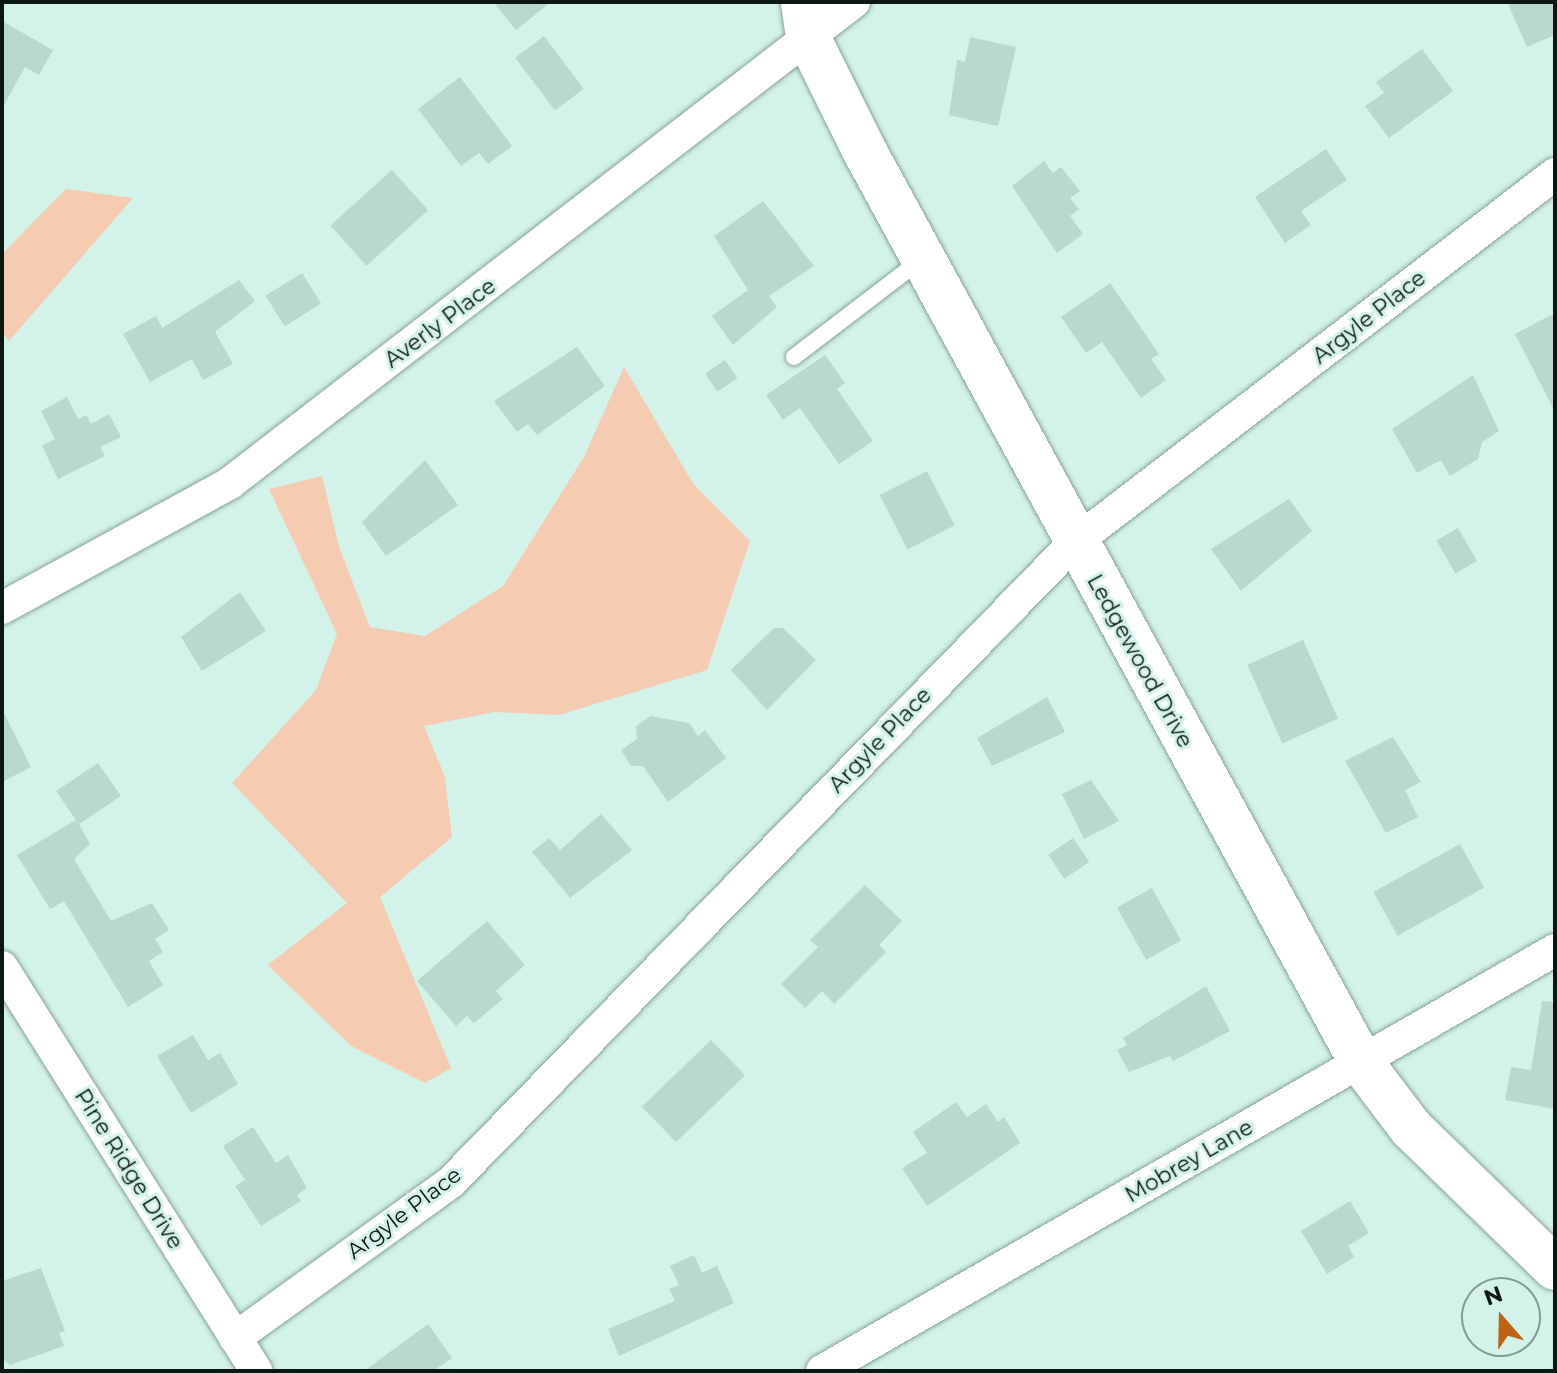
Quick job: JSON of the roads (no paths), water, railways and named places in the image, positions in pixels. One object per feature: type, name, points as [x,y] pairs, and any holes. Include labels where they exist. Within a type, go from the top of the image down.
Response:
[{"type":"street","name":"Averly Place","points":[[2,608],[230,483],[806,20],[854,2]]},
{"type":"street","name":"Ledgewood Drive","points":[[806,20],[922,259],[1361,1062],[1411,1128],[1555,1268]]},
{"type":"street","name":"Argyle Place","points":[[235,1338],[451,1182],[1075,542],[1555,174]]},
{"type":"street","name":"Mobrey Lane","points":[[822,1371],[1555,950]]},
{"type":"street","name":"Pine Ridge Drive","points":[[2,967],[256,1371]]},
{"type":"lane","points":[[794,357],[922,259]]}]
